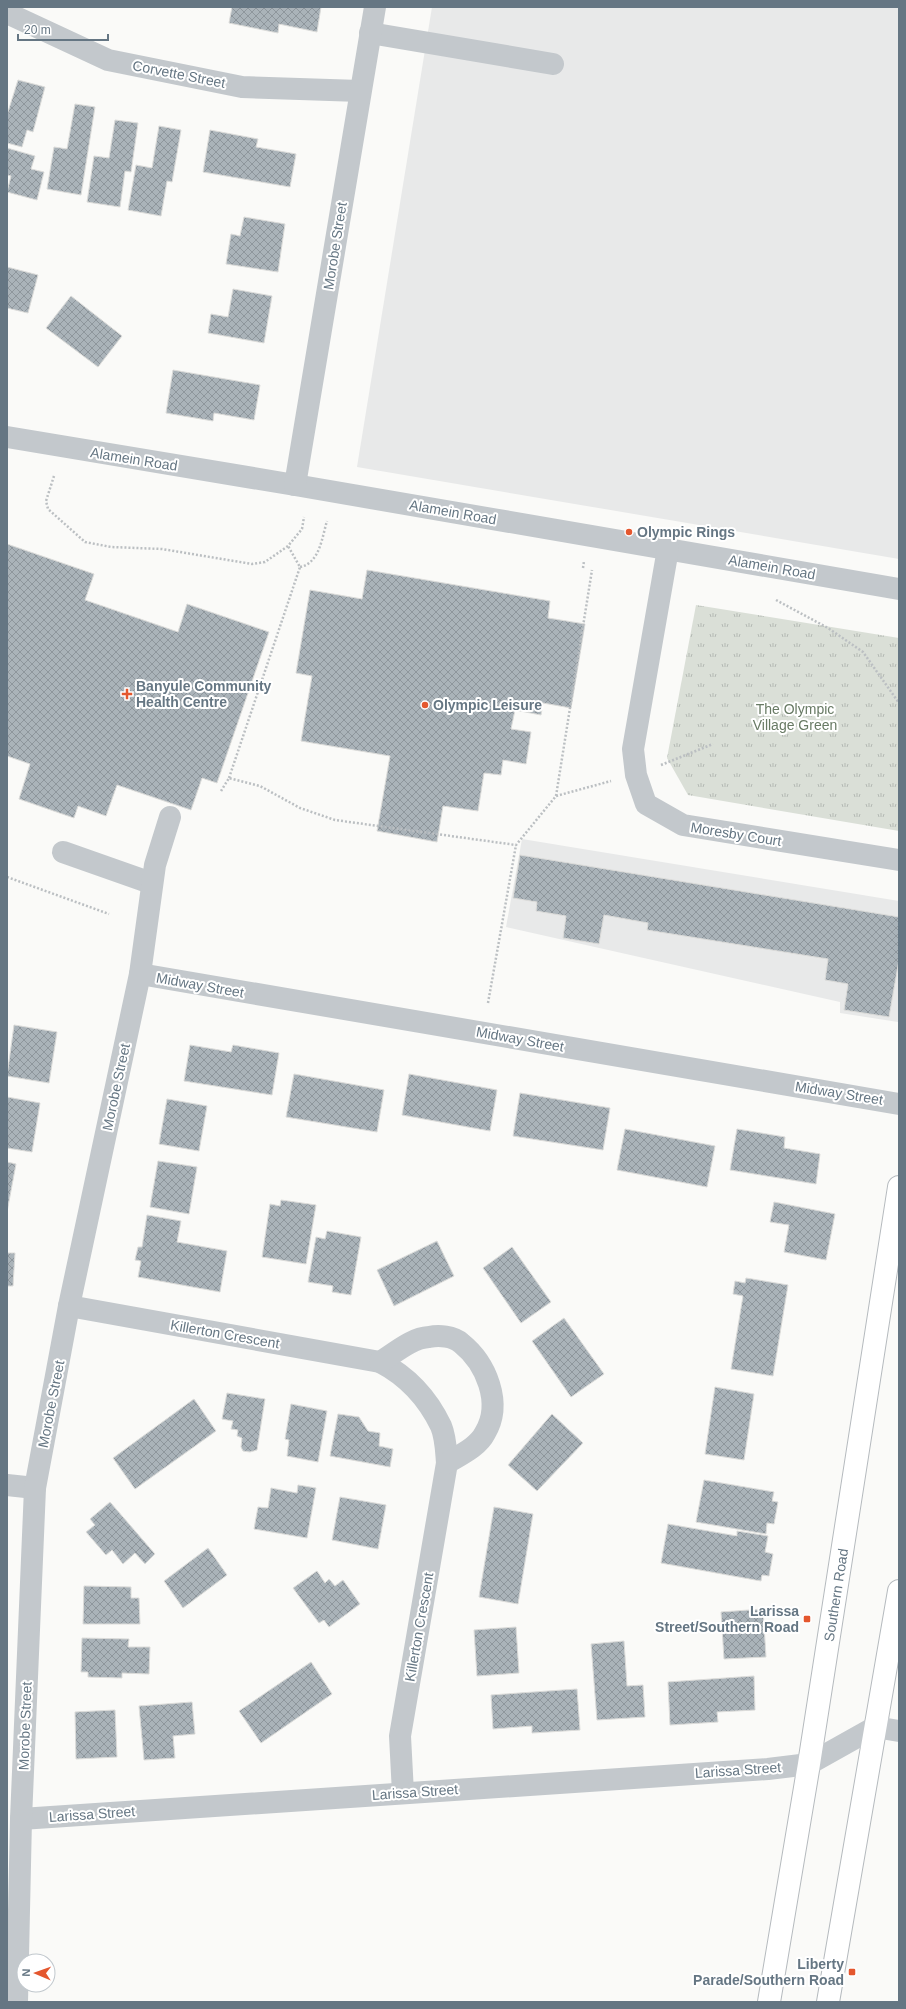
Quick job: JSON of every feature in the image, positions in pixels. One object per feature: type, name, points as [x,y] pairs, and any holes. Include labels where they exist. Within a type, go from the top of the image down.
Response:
[{"type":"main road","name":"Southern Road","points":[[769,2002],[810,1764],[899,1187]]},
{"type":"main road","points":[[828,2002],[899,1591]]},
{"type":"street","name":"Morobe Street","points":[[295,485],[375,7]]},
{"type":"street","name":"Corvette Street","points":[[7,13],[108,60],[242,86],[360,91]]},
{"type":"street","points":[[370,33],[553,64]]},
{"type":"street","name":"Alamein Road","points":[[7,437],[899,589]]},
{"type":"street","name":"Moresby Court","points":[[668,549],[633,749],[636,775],[646,804],[683,825],[899,860]]},
{"type":"street","name":"Morobe Street","points":[[17,2002],[21,1819],[35,1488],[69,1306],[140,974],[154,865],[170,817]]},
{"type":"street","points":[[63,852],[151,883]]},
{"type":"street","name":"Midway Street","points":[[140,974],[899,1104]]},
{"type":"street","name":"Killerton Crescent","points":[[69,1306],[380,1362],[404,1377],[419,1392],[442,1427],[446,1442],[447,1463],[400,1736],[403,1793]]},
{"type":"street","points":[[380,1362],[415,1340],[439,1336],[450,1337],[461,1342],[484,1371],[491,1384],[493,1402],[491,1417],[485,1434],[473,1447],[447,1463]]},
{"type":"street","points":[[7,1485],[35,1488]]},
{"type":"street","points":[[810,1764],[875,1727],[899,1731]]},
{"type":"street","name":"Larissa Street","points":[[21,1819],[768,1769],[810,1764]]},
{"type":"path","points":[[54,476],[46,500],[48,509],[85,542],[111,547],[162,549],[252,564],[264,562],[288,546],[302,529],[304,517]]},
{"type":"path","points":[[300,567],[312,562],[318,551],[327,521]]},
{"type":"path","points":[[221,791],[229,778],[300,567],[288,546]]},
{"type":"path","points":[[488,1003],[516,845],[556,796],[592,570]]},
{"type":"path","points":[[776,600],[828,628],[863,652],[899,703]]},
{"type":"path","points":[[556,796],[636,775],[713,744]]},
{"type":"path","points":[[229,778],[260,786],[300,808],[335,820],[516,845]]},
{"type":"path","points":[[7,877],[109,914]]},
{"type":"shaded area","points":[[432,7],[899,7],[899,559],[357,467]]},
{"type":"shaded area","points":[[522,839],[899,901],[898,1022],[840,1013],[840,1002],[506,927]]},
{"type":"green space","name":"The Olympic Village Green","points":[[696,605],[899,638],[899,831],[688,795],[667,758]]},
{"type":"building","points":[[232,7],[321,7],[317,32],[279,24],[278,33],[229,23]]},
{"type":"building","points":[[18,80],[45,87],[33,132],[27,130],[22,147],[7,143],[7,115]]},
{"type":"building","points":[[75,104],[95,107],[81,195],[47,189],[54,147],[67,149]]},
{"type":"building","points":[[115,120],[138,123],[131,172],[125,171],[120,207],[87,202],[94,156],[109,158]]},
{"type":"building","points":[[159,126],[181,130],[172,182],[167,181],[161,216],[128,210],[136,165],[152,168]]},
{"type":"building","points":[[210,130],[258,139],[256,147],[296,154],[290,187],[203,172]]},
{"type":"building","points":[[7,148],[35,156],[31,169],[44,172],[37,200],[7,192],[11,176],[7,175]]},
{"type":"building","points":[[244,217],[285,224],[278,272],[226,264],[231,234],[240,236]]},
{"type":"building","points":[[7,267],[38,275],[28,313],[7,308]]},
{"type":"building","points":[[233,289],[272,296],[264,343],[208,333],[211,314],[228,317]]},
{"type":"building","points":[[71,296],[122,336],[98,367],[46,328]]},
{"type":"building","points":[[173,370],[260,385],[254,420],[214,413],[213,421],[166,413]]},
{"type":"building","name":"Banyule Community Health Centre","points":[[7,544],[94,574],[85,600],[178,632],[187,604],[269,632],[217,783],[202,778],[191,810],[117,785],[106,816],[78,806],[74,818],[19,799],[30,764],[7,756]]},
{"type":"building","name":"Olympic Leisure","points":[[367,570],[550,601],[548,618],[585,624],[571,708],[543,703],[541,715],[515,710],[511,729],[531,732],[526,764],[503,760],[501,775],[484,773],[478,811],[443,806],[437,842],[377,831],[390,756],[301,741],[312,676],[296,673],[310,590],[362,599]]},
{"type":"building","points":[[520,855],[899,917],[899,960],[889,1017],[844,1010],[848,984],[825,980],[828,959],[647,930],[648,923],[604,915],[599,944],[563,938],[566,916],[536,911],[537,902],[513,898]]},
{"type":"building","points":[[14,1025],[57,1032],[49,1083],[7,1076]]},
{"type":"building","points":[[190,1045],[231,1052],[233,1045],[279,1053],[272,1095],[184,1081]]},
{"type":"building","points":[[294,1074],[384,1090],[377,1132],[286,1117]]},
{"type":"building","points":[[409,1074],[497,1090],[490,1131],[402,1115]]},
{"type":"building","points":[[520,1093],[610,1108],[603,1150],[513,1136]]},
{"type":"building","points":[[7,1097],[40,1103],[32,1152],[7,1148]]},
{"type":"building","points":[[167,1099],[207,1106],[199,1151],[159,1144]]},
{"type":"building","points":[[625,1129],[715,1146],[707,1187],[617,1170]]},
{"type":"building","points":[[737,1129],[785,1137],[784,1148],[820,1154],[816,1184],[730,1170]]},
{"type":"building","points":[[158,1161],[197,1167],[189,1214],[150,1207]]},
{"type":"building","points":[[7,1162],[16,1164],[7,1212]]},
{"type":"building","points":[[281,1200],[316,1205],[306,1264],[262,1257],[270,1204],[280,1206]]},
{"type":"building","points":[[774,1202],[835,1214],[826,1260],[784,1252],[789,1225],[770,1222]]},
{"type":"building","points":[[147,1215],[181,1221],[177,1242],[227,1251],[220,1292],[138,1277],[141,1261],[135,1260],[138,1247],[142,1247]]},
{"type":"building","points":[[327,1231],[361,1237],[351,1295],[332,1292],[333,1286],[308,1282],[316,1237],[325,1239]]},
{"type":"building","points":[[437,1241],[454,1276],[394,1306],[377,1270]]},
{"type":"building","points":[[512,1247],[551,1302],[521,1323],[483,1268]]},
{"type":"building","points":[[7,1253],[15,1253],[13,1286],[7,1286]]},
{"type":"building","points":[[746,1278],[788,1285],[773,1376],[731,1369],[743,1296],[733,1294],[735,1281],[745,1283]]},
{"type":"building","points":[[564,1318],[604,1374],[571,1397],[532,1341]]},
{"type":"building","points":[[715,1387],[754,1394],[744,1460],[705,1454]]},
{"type":"building","points":[[227,1393],[265,1399],[257,1450],[250,1452],[243,1451],[241,1447],[242,1438],[237,1436],[238,1430],[231,1429],[233,1421],[222,1419]]},
{"type":"building","points":[[194,1399],[216,1431],[135,1489],[113,1458]]},
{"type":"building","points":[[291,1404],[327,1411],[318,1462],[287,1456],[289,1440],[285,1439]]},
{"type":"building","points":[[338,1414],[359,1417],[368,1431],[380,1433],[379,1446],[393,1449],[390,1467],[330,1456]]},
{"type":"building","points":[[552,1414],[583,1443],[537,1491],[508,1465]]},
{"type":"building","points":[[704,1480],[774,1492],[772,1501],[778,1502],[774,1524],[767,1523],[766,1534],[696,1522]]},
{"type":"building","points":[[298,1485],[316,1488],[307,1538],[254,1529],[258,1507],[268,1508],[271,1488],[297,1493]]},
{"type":"building","points":[[340,1497],[386,1505],[378,1549],[332,1540]]},
{"type":"building","points":[[110,1502],[155,1554],[145,1564],[135,1553],[123,1564],[112,1550],[106,1555],[86,1532],[95,1525],[90,1519]]},
{"type":"building","points":[[494,1507],[533,1514],[518,1604],[479,1597]]},
{"type":"building","points":[[668,1524],[737,1536],[737,1531],[768,1536],[765,1552],[773,1554],[769,1576],[762,1575],[761,1581],[661,1563]]},
{"type":"building","points":[[208,1548],[227,1575],[183,1608],[164,1581]]},
{"type":"building","points":[[317,1571],[325,1583],[329,1579],[335,1586],[343,1580],[360,1604],[329,1627],[324,1620],[319,1623],[293,1588]]},
{"type":"building","points":[[84,1586],[131,1587],[131,1598],[139,1598],[140,1624],[83,1624]]},
{"type":"building","points":[[763,1609],[766,1657],[724,1659],[721,1612]]},
{"type":"building","points":[[516,1627],[519,1673],[477,1676],[474,1630]]},
{"type":"building","points":[[82,1638],[129,1639],[128,1647],[150,1647],[149,1674],[122,1673],[122,1678],[88,1677],[88,1672],[81,1672]]},
{"type":"building","points":[[624,1641],[627,1686],[643,1685],[645,1717],[597,1720],[591,1644]]},
{"type":"building","points":[[311,1662],[332,1694],[261,1743],[239,1711]]},
{"type":"building","points":[[754,1676],[755,1710],[717,1712],[718,1722],[670,1725],[668,1682]]},
{"type":"building","points":[[577,1689],[580,1730],[532,1733],[532,1726],[493,1729],[491,1695]]},
{"type":"building","points":[[192,1702],[195,1734],[173,1736],[175,1758],[144,1760],[139,1706]]},
{"type":"building","points":[[115,1710],[117,1757],[76,1759],[75,1712]]},
{"type":"place","name":"Olympic Rings","points":[[629,532]]},
{"type":"place","name":"Banyule Community Health Centre","points":[[127,694]]},
{"type":"place","name":"Olympic Leisure","points":[[425,705]]},
{"type":"place","name":"Larissa Street/Southern Road","points":[[807,1619]]},
{"type":"place","name":"Liberty Parade/Southern Road","points":[[852,1972]]}]
